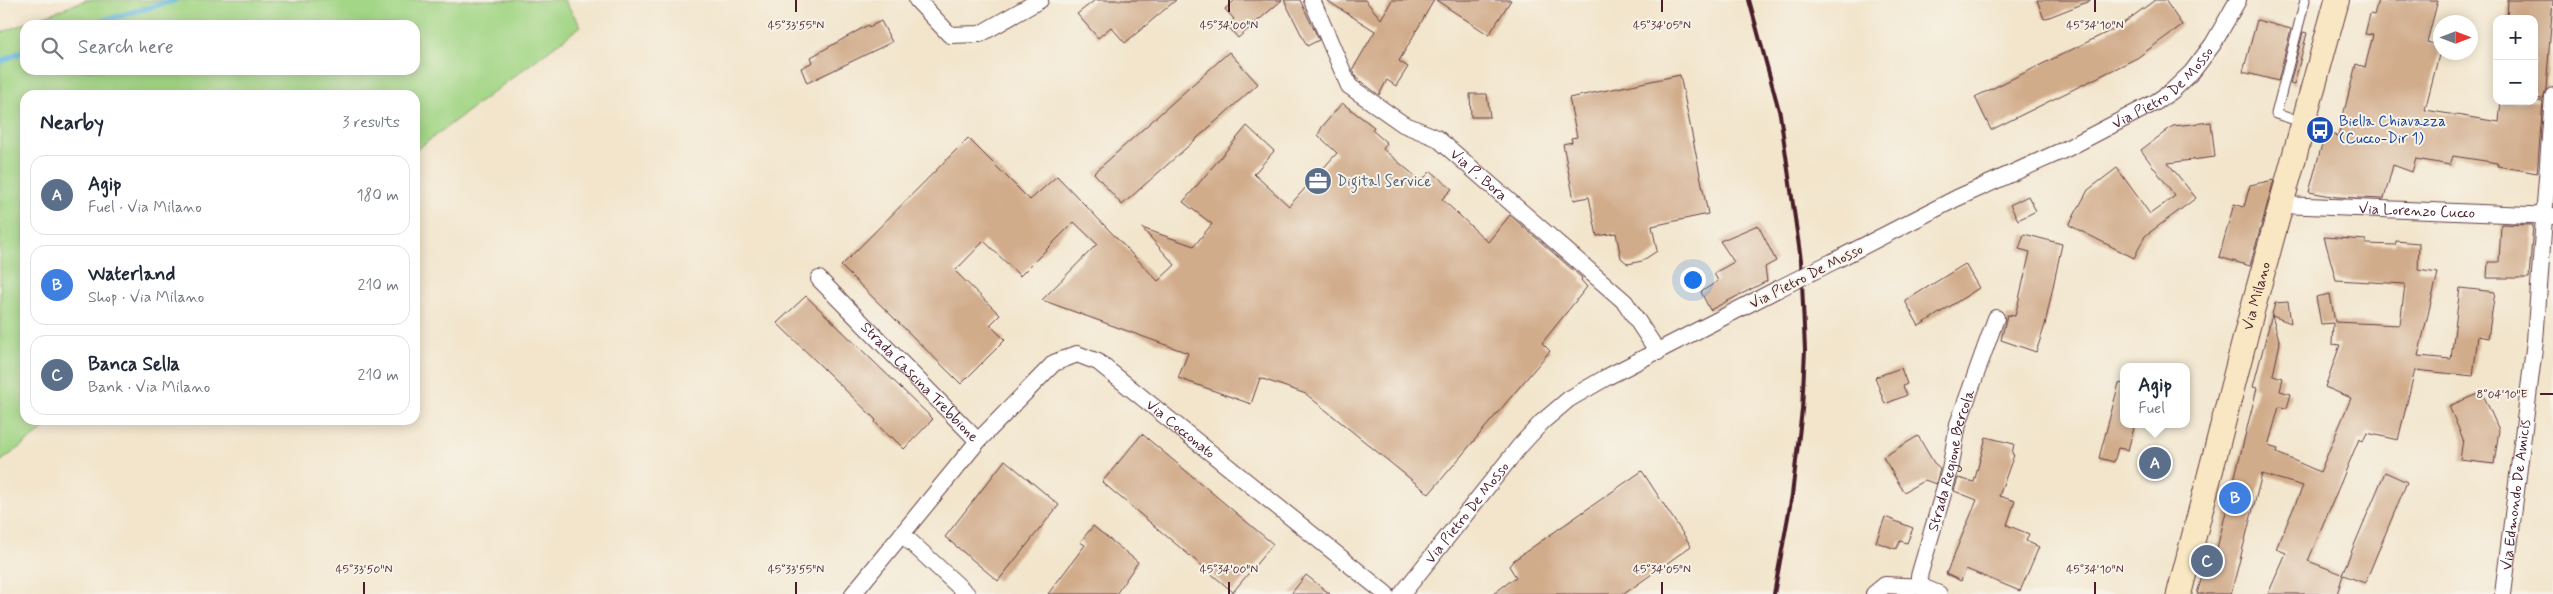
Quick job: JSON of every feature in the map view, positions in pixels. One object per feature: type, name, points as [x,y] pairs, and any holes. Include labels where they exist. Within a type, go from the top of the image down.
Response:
[{"type":"main road","name":"Via Milano","points":[[2179,594],[2337,0]]},
{"type":"street","points":[[918,0],[950,36],[980,34],[1040,0]]},
{"type":"street","name":"Via P. Bora","points":[[1312,0],[1349,86],[1403,124],[1437,138],[1625,302],[1658,352]]},
{"type":"street","name":"Via Pietro De Mosso","points":[[1402,594],[1519,447],[1542,422],[1569,399],[1778,289],[1957,198],[2066,149],[2156,102],[2172,91],[2192,72],[2213,44],[2238,0]]},
{"type":"street","name":"Via Edmondo De Amicis","points":[[2503,594],[2549,216],[2553,96]]},
{"type":"street","name":"Via Lorenzo Cucco","points":[[2282,205],[2549,216]]},
{"type":"street","name":"Strada Cascina Trebbione","points":[[819,279],[978,441],[853,594]]},
{"type":"street","name":"Strada Regione Bercola","points":[[1922,587],[1919,576],[1950,470],[1958,424],[1996,318]]},
{"type":"street","name":"Via Cocconato","points":[[978,441],[1054,363],[1077,354],[1098,362],[1386,594]]},
{"type":"street","points":[[902,534],[967,594]]},
{"type":"street","points":[[1874,594],[1885,585],[1922,587],[1939,594]]},
{"type":"lane","points":[[2304,123],[2276,114],[2305,0]]},
{"type":"green space","points":[[86,0],[564,0],[581,26],[420,147],[420,90],[20,90],[20,425],[49,425],[0,462],[0,33],[20,25],[20,75],[420,75],[420,20],[34,20]]},
{"type":"building","points":[[1095,0],[1176,0],[1125,43],[1111,27],[1098,38],[1077,14]]},
{"type":"building","points":[[1235,0],[1282,0],[1238,38],[1227,25],[1234,19],[1225,9]]},
{"type":"building","points":[[1284,0],[1300,0],[1319,40],[1307,46]]},
{"type":"building","points":[[1326,0],[1365,0],[1381,19],[1392,0],[1434,0],[1399,61],[1408,67],[1396,86],[1387,80],[1379,95],[1356,78],[1353,69],[1375,31]]},
{"type":"building","points":[[1436,0],[1511,0],[1489,35]]},
{"type":"building","points":[[2037,0],[2090,0],[2090,1],[2044,19]]},
{"type":"building","points":[[2155,0],[2165,0],[2182,25],[2137,58],[1991,130],[1975,97],[2118,27]]},
{"type":"building","points":[[2378,0],[2438,0],[2427,42],[2433,44],[2433,60],[2438,60],[2425,110],[2499,122],[2501,105],[2538,105],[2538,101],[2543,101],[2537,173],[2498,166],[2498,163],[2453,156],[2450,165],[2416,159],[2412,172],[2393,165],[2384,199],[2337,197],[2309,192],[2325,133],[2338,136],[2356,64],[2365,67],[2373,35],[2365,34],[2370,14],[2374,15]]},
{"type":"building","points":[[2508,0],[2553,0],[2546,89],[2543,99],[2538,98],[2538,15],[2507,15]]},
{"type":"building","points":[[2257,20],[2291,29],[2278,81],[2243,72]]},
{"type":"building","points":[[881,21],[892,42],[807,83],[801,68],[813,62],[811,57],[868,25],[869,27]]},
{"type":"building","points":[[2303,32],[2307,33],[2294,85],[2290,84]]},
{"type":"building","points":[[1229,52],[1258,84],[1122,205],[1094,173]]},
{"type":"building","points":[[1680,75],[1708,214],[1652,226],[1657,251],[1642,261],[1628,264],[1621,258],[1616,233],[1597,236],[1589,197],[1574,200],[1563,144],[1572,142],[1571,138],[1577,137],[1569,98]]},
{"type":"building","points":[[1470,94],[1487,94],[1490,117],[1471,117]]},
{"type":"building","points":[[1342,103],[1374,127],[1372,130],[1387,143],[1383,149],[1421,181],[1431,171],[1452,189],[1442,199],[1488,242],[1510,215],[1582,278],[1581,280],[1587,287],[1542,343],[1550,351],[1429,494],[1306,394],[1260,378],[1251,404],[1178,378],[1188,353],[1042,300],[1097,244],[1074,222],[1020,276],[984,241],[955,271],[1000,315],[990,325],[1005,340],[961,384],[841,266],[968,138],[1030,200],[1057,176],[1158,281],[1175,265],[1142,228],[1194,246],[1212,224],[1183,202],[1247,126],[1274,151],[1254,174],[1289,206],[1337,153],[1318,135],[1322,127]]},
{"type":"building","points":[[2211,122],[2215,157],[2168,163],[2196,198],[2145,236],[2134,258],[2069,225],[2088,190],[2117,168],[2150,214],[2175,196],[2141,150],[2173,126]]},
{"type":"building","points":[[2274,180],[2250,266],[2219,257],[2234,204],[2244,207],[2250,185]]},
{"type":"building","points":[[2028,196],[2036,211],[2018,220],[2010,205]]},
{"type":"building","points":[[2501,224],[2533,225],[2529,278],[2487,278],[2488,262],[2499,262]]},
{"type":"building","points":[[1758,225],[1776,261],[1765,267],[1767,281],[1710,310],[1701,292],[1718,281],[1714,273],[1734,262],[1720,241]]},
{"type":"building","points":[[2024,234],[2062,244],[2045,325],[2036,352],[2001,340],[2007,315],[2015,316],[2030,252],[2019,249]]},
{"type":"building","points":[[2324,237],[2366,240],[2366,244],[2395,245],[2396,241],[2419,243],[2418,270],[2438,273],[2418,356],[2451,359],[2460,288],[2495,292],[2488,338],[2478,336],[2473,376],[2415,370],[2398,440],[2367,433],[2363,441],[2359,439],[2308,561],[2342,574],[2385,472],[2407,482],[2365,583],[2343,575],[2337,594],[2268,594],[2286,553],[2276,549],[2303,486],[2262,474],[2231,594],[2197,594],[2206,562],[2213,564],[2257,388],[2253,387],[2275,303],[2288,302],[2291,323],[2272,316],[2280,343],[2273,375],[2283,378],[2280,391],[2291,394],[2287,408],[2279,407],[2268,446],[2278,449],[2277,453],[2320,472],[2351,398],[2325,387],[2340,345],[2332,344],[2333,323],[2321,324],[2316,297],[2330,294],[2335,322],[2400,325],[2405,284],[2336,280]]},
{"type":"building","points":[[1965,264],[1979,288],[1919,326],[1905,301]]},
{"type":"building","points":[[806,296],[933,419],[904,449],[892,437],[889,437],[875,422],[876,420],[777,323]]},
{"type":"building","points":[[1901,368],[1907,384],[1903,386],[1907,395],[1885,404],[1875,377]]},
{"type":"building","points":[[2120,383],[2120,428],[2134,428],[2128,450],[2118,448],[2114,462],[2099,458]]},
{"type":"building","points":[[2482,392],[2499,430],[2494,464],[2460,460],[2463,439],[2449,406]]},
{"type":"building","points":[[1142,434],[1273,544],[1233,592],[1102,482]]},
{"type":"building","points":[[1918,436],[1934,463],[1940,468],[1936,484],[1925,480],[1904,492],[1883,457]]},
{"type":"building","points":[[1986,437],[2014,444],[2012,454],[2014,455],[1999,496],[2015,501],[2007,525],[2029,534],[2026,541],[2039,547],[2020,591],[1966,569],[1961,581],[1946,574],[1977,500],[1954,491],[1958,478],[1974,482]]},
{"type":"building","points":[[1005,460],[1059,505],[998,581],[945,537]]},
{"type":"building","points":[[1642,471],[1691,546],[1624,594],[1493,594],[1516,577],[1509,566],[1514,560]]},
{"type":"building","points":[[1885,517],[1913,528],[1907,543],[1900,541],[1896,549],[1876,542]]},
{"type":"building","points":[[1093,526],[1138,562],[1116,594],[1048,594],[1085,545],[1080,542]]},
{"type":"building","points":[[1306,575],[1330,594],[1291,594]]},
{"type":"waterway","points":[[105,20],[175,0]]},
{"type":"waterway","points":[[0,62],[20,52]]},
{"type":"railway","points":[[1749,0],[1780,114],[1801,260],[1805,350],[1802,410],[1792,495],[1774,594]]},
{"type":"place","name":"Biella Chiavazza (Cucco-Dir 1)","points":[[2320,130]]},
{"type":"place","name":"Digital Service","points":[[1318,181]]},
{"type":"place","name":"Agip","points":[[2155,463]]},
{"type":"place","name":"Waterland","points":[[2235,498]]},
{"type":"place","name":"Banca Sella","points":[[2207,561]]}]
